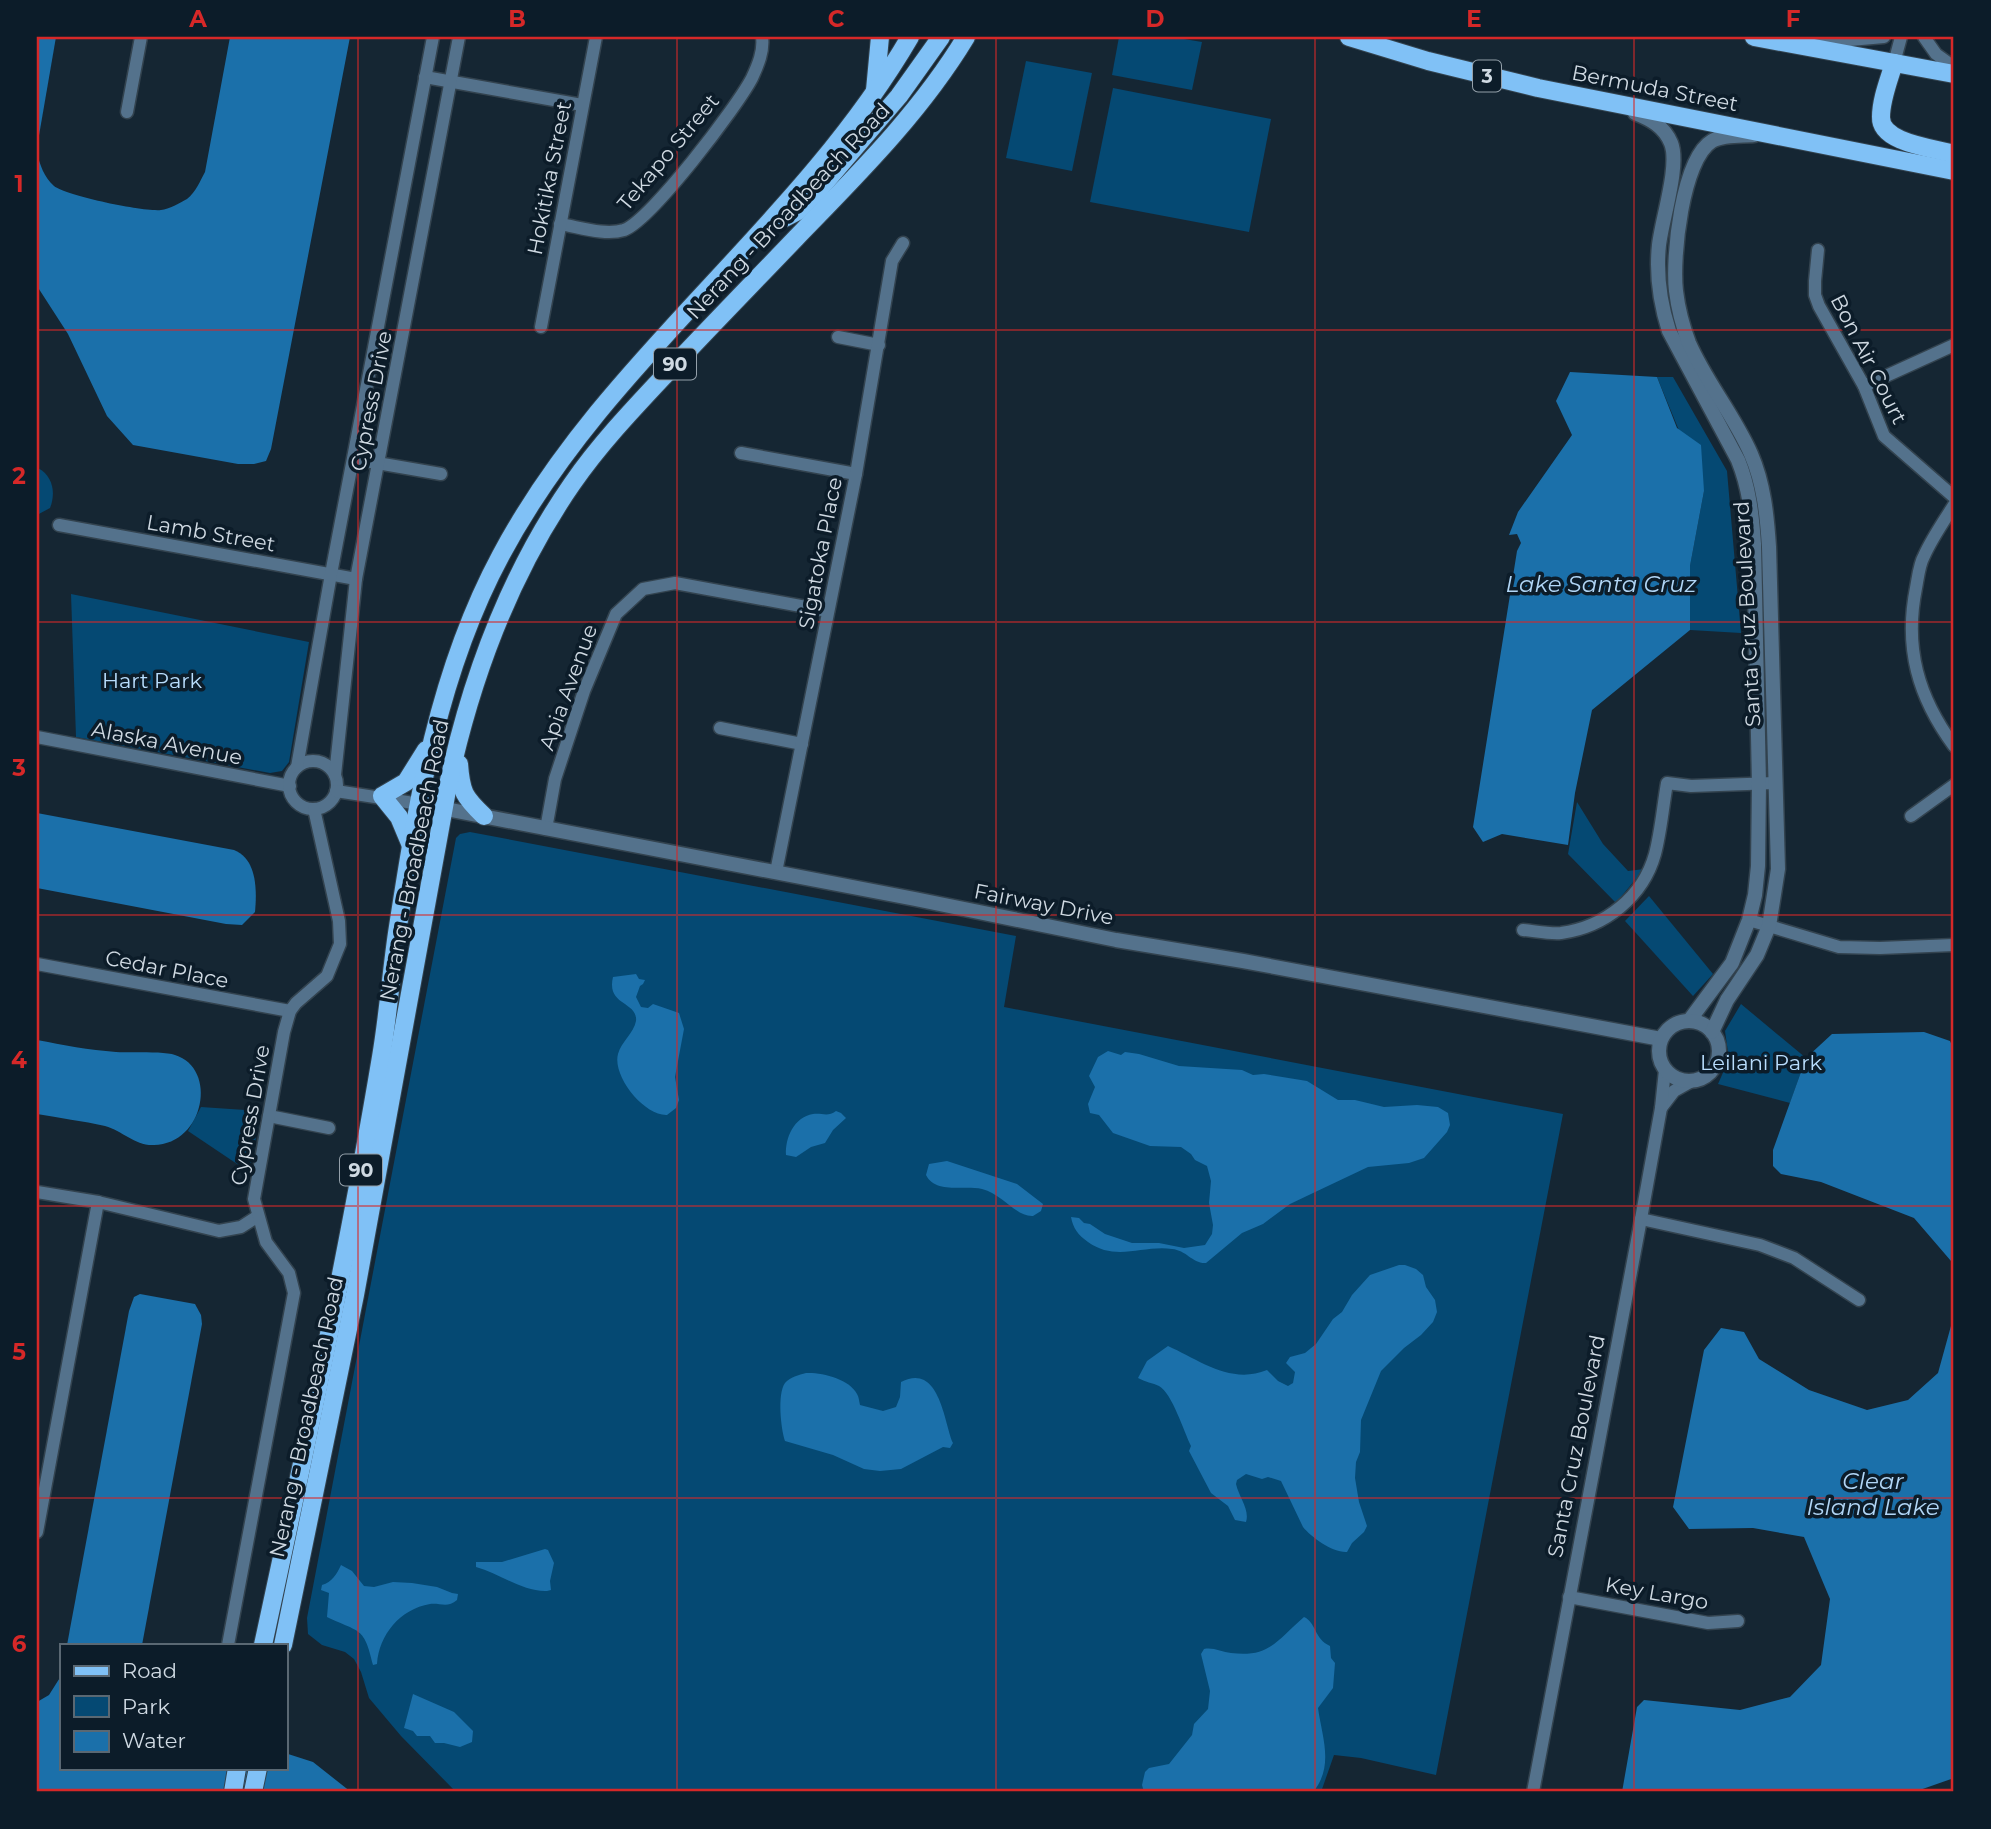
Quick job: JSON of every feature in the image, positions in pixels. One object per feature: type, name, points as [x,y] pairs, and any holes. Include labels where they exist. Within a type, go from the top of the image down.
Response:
[{"type":"main road","points":[[875,93],[880,37]]},
{"type":"main road","name":"90","points":[[875,93],[910,37]]},
{"type":"main road","points":[[764,229],[798,211],[817,192],[899,96],[942,37]]},
{"type":"main road","name":"Nerang - Broadbeach Road","points":[[283,1644],[355,1294],[458,740],[477,674],[509,596],[526,561],[572,484],[614,429],[896,132],[966,37]]},
{"type":"main road","name":"Bermuda Street","points":[[1349,37],[1467,71],[1615,104],[1954,172]]},
{"type":"main road","points":[[1754,37],[1954,74]]},
{"type":"main road","points":[[1894,63],[1881,111],[1884,129],[1898,139],[1954,154]]},
{"type":"main road","name":"Nerang - Broadbeach Road","points":[[263,1644],[320,1378],[370,1121],[419,804],[452,669],[475,607],[501,554],[551,471],[597,412],[818,167],[875,93]]},
{"type":"main road","points":[[412,848],[399,817],[382,796],[406,782],[433,740]]},
{"type":"main road","points":[[458,740],[460,787],[484,816]]},
{"type":"main road","points":[[233,1792],[237,1770]]},
{"type":"main road","points":[[253,1792],[258,1770]]},
{"type":"street","points":[[127,112],[141,37]]},
{"type":"street","name":"Cypress Drive","points":[[297,768],[433,37]]},
{"type":"street","name":"Cypress Drive","points":[[335,775],[356,579],[459,37]]},
{"type":"street","name":"Hokitika Street","points":[[541,327],[596,37]]},
{"type":"street","name":"Tekapo Street","points":[[559,224],[612,232],[631,227],[644,217],[704,146],[744,91],[758,64],[762,37]]},
{"type":"street","points":[[1798,45],[1884,37]]},
{"type":"street","points":[[1894,63],[1901,37]]},
{"type":"street","points":[[1924,37],[1933,51],[1954,67]]},
{"type":"street","points":[[425,77],[582,105]]},
{"type":"street","name":"Santa Cruz Boulevard","points":[[1615,104],[1654,122],[1671,143],[1673,164],[1658,253],[1659,293],[1669,331],[1738,460],[1749,495],[1754,544],[1759,783],[1755,895],[1749,920],[1732,963],[1689,1021]]},
{"type":"street","name":"Santa Cruz Boulevard","points":[[1712,1032],[1727,1000],[1757,955],[1769,926],[1778,869],[1769,547],[1764,498],[1751,455],[1689,341],[1676,290],[1675,265],[1679,225],[1692,169],[1700,152],[1716,139],[1771,134]]},
{"type":"street","points":[[1663,220],[1673,198],[1682,156],[1688,156],[1692,169]]},
{"type":"street","name":"Sigatoka Place","points":[[776,872],[856,474],[892,261],[903,243]]},
{"type":"street","name":"Bon Air Court","points":[[1818,250],[1815,295],[1864,386],[1884,436],[1954,497]]},
{"type":"street","points":[[1659,293],[1676,290]]},
{"type":"street","points":[[838,337],[879,345]]},
{"type":"street","points":[[1864,386],[1954,345]]},
{"type":"street","points":[[741,453],[856,474]]},
{"type":"street","points":[[354,459],[441,474]]},
{"type":"street","points":[[1954,505],[1922,558],[1912,611],[1912,650],[1924,695],[1954,746]]},
{"type":"street","name":"Lamb Street","points":[[59,525],[356,579]]},
{"type":"street","name":"Apia Avenue","points":[[546,829],[555,779],[584,691],[616,614],[643,589],[675,583],[828,611]]},
{"type":"street","points":[[720,728],[802,744]]},
{"type":"street","name":"Alaska Avenue","points":[[37,737],[290,786]]},
{"type":"street","points":[[318,761],[335,775],[336,791],[328,803],[314,808],[302,806],[296,801],[290,786],[297,768],[305,763],[318,761]]},
{"type":"street","points":[[1523,930],[1558,933],[1588,928],[1618,911],[1641,888],[1655,854],[1667,783],[1691,786],[1775,783]]},
{"type":"street","points":[[1911,816],[1954,785]]},
{"type":"street","points":[[336,791],[382,796],[419,804]]},
{"type":"street","name":"Fairway Drive","points":[[419,804],[1116,940],[1661,1039]]},
{"type":"street","points":[[290,1012],[296,1003],[327,976],[340,944],[339,921],[314,808]]},
{"type":"street","points":[[1749,920],[1839,947],[1954,945]]},
{"type":"street","name":"Cedar Place","points":[[37,964],[290,1012]]},
{"type":"street","name":"Cypress Drive","points":[[228,1644],[293,1293],[289,1273],[266,1242],[254,1199],[284,1032],[290,1012]]},
{"type":"street","points":[[1661,1108],[1674,1091],[1707,1076],[1717,1062],[1719,1046],[1712,1032],[1701,1024],[1689,1021],[1672,1026],[1661,1039],[1659,1055],[1665,1070],[1676,1079],[1690,1082]]},
{"type":"street","name":"Santa Cruz Boulevard","points":[[1532,1792],[1641,1219],[1665,1070]]},
{"type":"street","points":[[269,1116],[329,1128]]},
{"type":"street","points":[[37,1192],[98,1202],[219,1231],[241,1227],[258,1216]]},
{"type":"street","points":[[37,1532],[43,1463],[98,1202]]},
{"type":"street","points":[[1641,1219],[1760,1245],[1794,1258],[1859,1300]]},
{"type":"street","name":"Key Largo","points":[[1569,1597],[1708,1623],[1738,1620]]},
{"type":"green space","points":[[1119,37],[1172,37],[1202,42],[1192,90],[1112,75]]},
{"type":"green space","points":[[1026,61],[1092,73],[1072,171],[1006,158]]},
{"type":"green space","points":[[1113,88],[1271,119],[1249,232],[1090,202]]},
{"type":"green space","points":[[1657,377],[1673,377],[1727,471],[1741,633],[1690,630],[1690,566],[1704,491]]},
{"type":"green space","points":[[38,468],[50,480],[53,497],[50,508],[37,515]]},
{"type":"green space","name":"Hart Park","points":[[71,594],[309,642],[289,762],[282,771],[270,773],[76,737]]},
{"type":"green space","points":[[1577,802],[1603,844],[1628,871],[1644,869],[1616,903],[1568,854]]},
{"type":"green space","points":[[470,832],[1016,936],[1004,1007],[1563,1114],[1436,1775],[1361,1758],[1334,1755],[1321,1792],[456,1792],[401,1736],[369,1698],[354,1659],[345,1652],[322,1645],[308,1634],[307,1618],[456,838],[460,834]]},
{"type":"green space","points":[[1649,896],[1713,974],[1693,996],[1625,921]]},
{"type":"green space","name":"Leilani Park","points":[[1741,1004],[1806,1058],[1790,1103],[1718,1084],[1729,1059],[1725,1031]]},
{"type":"green space","points":[[201,1107],[261,1111],[249,1172],[188,1131]]},
{"type":"water","points":[[37,37],[56,37],[37,147]]},
{"type":"water","points":[[230,37],[350,37],[271,449],[266,461],[254,464],[238,464],[133,445],[107,416],[68,334],[37,286],[37,153],[43,171],[54,186],[74,194],[152,210],[161,210],[187,199],[205,172]]},
{"type":"water","name":"Lake Santa Cruz","points":[[1570,372],[1657,377],[1677,428],[1701,445],[1704,491],[1690,566],[1690,630],[1592,710],[1575,793],[1568,845],[1502,834],[1483,842],[1473,827],[1517,551],[1521,543],[1517,534],[1509,535],[1518,512],[1572,435],[1556,401]]},
{"type":"water","points":[[37,813],[234,850],[247,860],[254,876],[255,912],[242,925],[226,924],[37,888]]},
{"type":"water","points":[[636,974],[639,979],[645,980],[636,997],[641,1007],[648,1008],[653,1004],[679,1013],[684,1029],[675,1077],[679,1100],[676,1108],[667,1115],[658,1114],[640,1102],[625,1083],[617,1063],[618,1054],[636,1021],[632,1010],[614,993],[613,977]]},
{"type":"water","points":[[1924,1032],[1950,1041],[1954,1050],[1954,1315],[1951,1261],[1914,1218],[1821,1182],[1781,1174],[1773,1166],[1773,1150],[1806,1058],[1832,1034]]},
{"type":"water","points":[[37,1040],[106,1051],[175,1055],[189,1063],[197,1074],[201,1089],[200,1105],[194,1120],[185,1132],[171,1141],[147,1145],[105,1126],[37,1114]]},
{"type":"water","points":[[1108,1051],[1121,1055],[1125,1052],[1139,1054],[1179,1066],[1242,1070],[1253,1075],[1264,1074],[1307,1081],[1338,1100],[1355,1100],[1384,1107],[1438,1107],[1448,1113],[1450,1125],[1424,1158],[1409,1163],[1368,1167],[1290,1204],[1263,1224],[1242,1233],[1206,1263],[1172,1249],[1109,1251],[1098,1248],[1081,1237],[1071,1217],[1079,1218],[1105,1234],[1132,1243],[1159,1243],[1184,1248],[1205,1245],[1212,1234],[1213,1225],[1209,1203],[1211,1181],[1207,1166],[1195,1160],[1181,1147],[1150,1146],[1113,1133],[1099,1115],[1090,1113],[1088,1104],[1095,1087],[1089,1076],[1098,1057]]},
{"type":"water","points":[[836,1111],[846,1118],[833,1130],[825,1143],[811,1147],[796,1157],[786,1155],[789,1135],[801,1119],[813,1114]]},
{"type":"water","points":[[947,1161],[1017,1184],[1043,1204],[1041,1211],[1033,1216],[1027,1215],[982,1189],[936,1185],[926,1175],[929,1164]]},
{"type":"water","points":[[1399,1265],[1416,1269],[1423,1275],[1426,1287],[1435,1300],[1437,1312],[1433,1322],[1421,1335],[1381,1371],[1361,1420],[1360,1452],[1355,1478],[1367,1526],[1364,1532],[1347,1552],[1329,1547],[1303,1527],[1281,1481],[1246,1474],[1237,1480],[1236,1484],[1245,1508],[1246,1522],[1235,1520],[1228,1506],[1211,1493],[1189,1451],[1191,1446],[1164,1390],[1138,1378],[1147,1361],[1168,1346],[1228,1373],[1254,1374],[1267,1370],[1288,1386],[1293,1383],[1295,1372],[1286,1363],[1290,1357],[1305,1353],[1316,1344],[1370,1275]]},
{"type":"water","points":[[140,1294],[195,1304],[202,1324],[142,1644],[67,1644],[129,1311],[134,1297]]},
{"type":"water","name":"Clear Island Lake","points":[[1954,1315],[1954,1778],[1914,1792],[1622,1792],[1637,1707],[1644,1700],[1740,1710],[1790,1697],[1821,1665],[1830,1599],[1804,1537],[1753,1528],[1689,1529],[1673,1507],[1704,1350],[1721,1328],[1744,1332],[1759,1359],[1809,1390],[1867,1410],[1908,1400],[1938,1373]]},
{"type":"water","points":[[806,1373],[842,1380],[853,1389],[860,1405],[883,1411],[896,1407],[901,1382],[914,1378],[924,1380],[938,1398],[953,1443],[950,1448],[943,1447],[901,1469],[880,1471],[864,1469],[833,1455],[785,1441],[780,1412],[783,1388],[789,1379]]},
{"type":"water","points":[[545,1549],[554,1563],[551,1590],[529,1589],[476,1567],[476,1562],[502,1562]]},
{"type":"water","points":[[341,1565],[352,1571],[364,1586],[374,1587],[393,1582],[412,1583],[458,1594],[457,1600],[447,1605],[430,1604],[409,1611],[387,1634],[377,1664],[373,1665],[367,1643],[359,1632],[327,1617],[329,1593],[321,1590],[322,1585],[334,1577]]},
{"type":"water","points":[[1304,1617],[1330,1646],[1331,1658],[1335,1663],[1333,1688],[1318,1708],[1325,1761],[1324,1771],[1314,1791],[1144,1792],[1142,1785],[1145,1772],[1149,1768],[1169,1764],[1192,1735],[1194,1724],[1208,1709],[1210,1691],[1201,1654],[1204,1649],[1255,1653],[1272,1645]]},
{"type":"water","points":[[60,1678],[60,1770],[287,1770],[287,1754],[313,1762],[351,1792],[37,1792],[37,1702],[49,1695]]},
{"type":"water","points":[[413,1694],[454,1712],[473,1731],[472,1742],[460,1747],[435,1743],[430,1736],[417,1736],[413,1731],[404,1728]]}]
